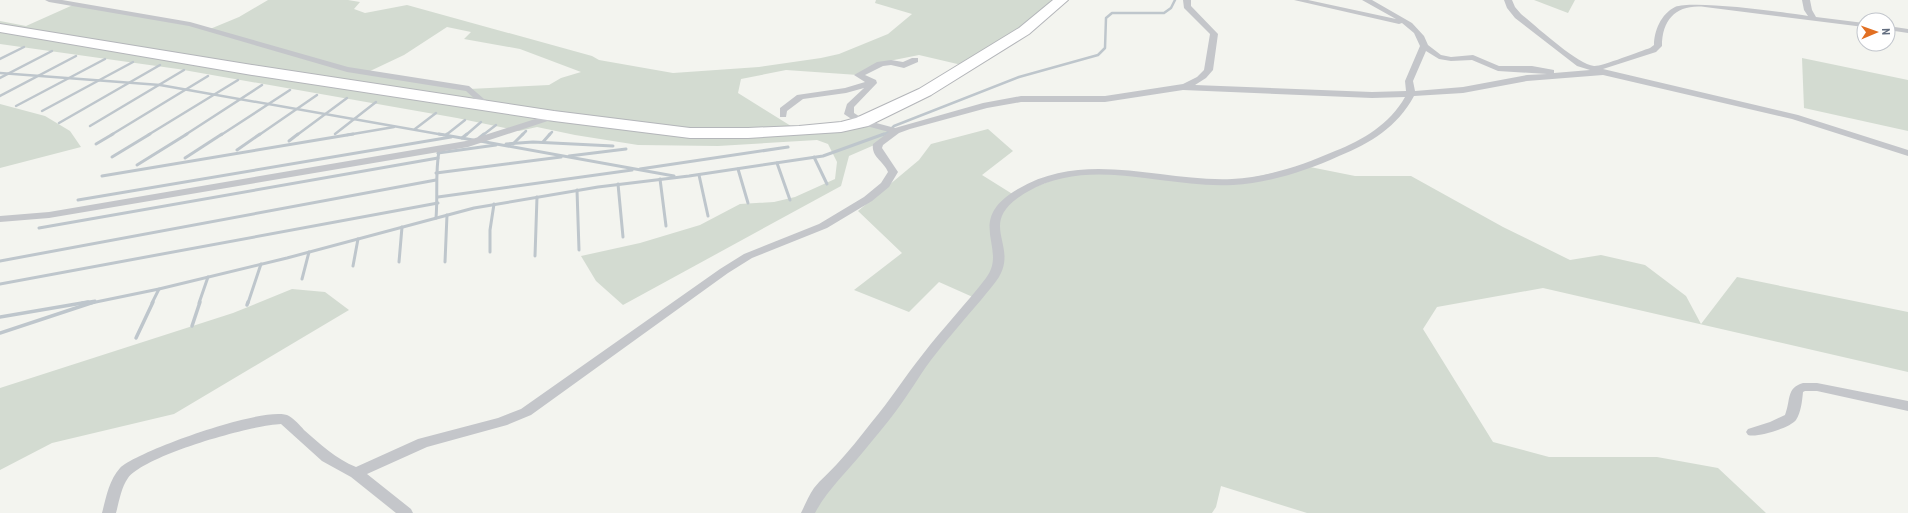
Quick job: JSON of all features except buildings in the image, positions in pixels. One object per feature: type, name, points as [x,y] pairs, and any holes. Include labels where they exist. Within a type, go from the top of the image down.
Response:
[{"type":"highway","points":[[0,28],[252,70],[554,116],[690,133],[748,134],[799,132],[841,127],[862,122],[925,92],[1024,31],[1061,0]]},
{"type":"street","points":[[49,0],[190,24],[347,69],[469,89],[488,105]]},
{"type":"street","points":[[1183,87],[1196,81],[1206,73],[1210,66],[1210,52],[1214,44],[1214,34],[1187,6],[1187,0]]},
{"type":"street","points":[[1298,0],[1410,25]]},
{"type":"street","points":[[1366,0],[1410,25],[1421,36],[1424,46],[1439,56],[1451,59],[1473,57],[1498,68],[1532,69],[1566,75]]},
{"type":"street","points":[[1508,0],[1511,8],[1518,16],[1580,64],[1599,71],[1774,111],[1875,141],[1908,153]]},
{"type":"street","points":[[1806,0],[1808,10],[1814,19]]},
{"type":"street","points":[[873,82],[850,106],[848,114],[862,122],[892,130],[996,103],[1021,99],[1105,98],[1183,87],[1372,95],[1412,94],[1463,90],[1527,78],[1599,71],[1653,50],[1658,46],[1659,29],[1675,9],[1681,6],[1706,5],[1856,24]]},
{"type":"street","points":[[1896,29],[1908,31]]},
{"type":"street","points":[[808,513],[819,492],[892,407],[927,357],[994,276],[998,264],[996,231],[998,213],[1014,195],[1039,182],[1074,172],[1096,170],[1122,171],[1204,182],[1232,182],[1280,175],[1335,155],[1373,135],[1398,114],[1412,94],[1409,81],[1424,46]]},
{"type":"street","points":[[873,82],[858,75],[884,62],[894,61],[904,65],[915,60]]},
{"type":"street","points":[[784,115],[783,110],[800,97],[846,90],[873,82]]},
{"type":"street","points":[[0,219],[48,215],[471,143],[554,116]]},
{"type":"street","points":[[356,473],[423,443],[502,422],[526,412],[730,267],[748,256],[823,226],[868,199],[885,185],[892,175],[891,166],[880,157],[876,146],[892,130]]},
{"type":"street","points":[[1753,432],[1774,426],[1790,418],[1795,406],[1797,390],[1802,387],[1817,387],[1908,406]]},
{"type":"street","points":[[109,513],[116,490],[126,472],[148,458],[240,424],[276,418],[284,419],[331,459],[347,470],[356,473],[406,513]]},
{"type":"shaded area","points":[[268,0],[348,0],[360,2],[354,9],[365,13],[407,5],[592,56],[599,60],[673,73],[759,67],[839,54],[888,34],[912,14],[875,3],[876,0],[1061,0],[966,66],[919,55],[884,62],[858,75],[786,70],[741,79],[738,93],[799,131],[862,122],[896,131],[879,143],[849,156],[841,186],[623,305],[596,281],[581,256],[640,243],[700,225],[740,204],[774,202],[795,197],[835,179],[837,162],[828,144],[817,140],[718,146],[638,145],[575,135],[537,127],[519,131],[457,118],[178,69],[0,44],[0,21],[26,26],[73,5],[210,29],[239,17]],"holes":[[[447,27],[471,32],[464,39],[520,49],[581,72],[561,78],[549,85],[469,89],[368,72],[404,55]]]},
{"type":"shaded area","points":[[1534,0],[1575,0],[1568,13]]},
{"type":"shaded area","points":[[1802,58],[1908,80],[1908,131],[1804,108]]},
{"type":"shaded area","points":[[0,104],[45,116],[70,131],[81,147],[0,168]]},
{"type":"shaded area","points":[[988,129],[1013,151],[982,175],[1014,195],[1074,172],[1232,182],[1305,166],[1355,176],[1411,176],[1503,227],[1570,260],[1601,255],[1645,265],[1686,296],[1701,324],[1737,277],[1908,312],[1908,372],[1543,288],[1437,307],[1423,329],[1493,442],[1549,457],[1657,457],[1718,468],[1766,513],[1307,513],[1221,486],[1216,507],[1212,513],[808,513],[975,298],[939,282],[909,312],[854,290],[902,253],[858,211],[919,160],[931,144]]},
{"type":"shaded area","points":[[292,289],[325,292],[349,310],[174,414],[52,443],[0,470],[0,388],[233,313]]},
{"type":"waterway","points":[[882,135],[887,133],[894,126],[1019,77],[1098,55],[1105,48],[1106,18],[1112,13],[1164,13],[1171,8],[1175,0]]},
{"type":"waterway","points":[[0,59],[24,47]]},
{"type":"waterway","points":[[8,74],[52,51]]},
{"type":"waterway","points":[[38,76],[76,56]]},
{"type":"waterway","points":[[69,78],[105,59]]},
{"type":"waterway","points":[[99,80],[133,62]]},
{"type":"waterway","points":[[129,83],[160,65]]},
{"type":"waterway","points":[[159,85],[184,70]]},
{"type":"waterway","points":[[0,73],[8,74]]},
{"type":"waterway","points":[[0,78],[8,74]]},
{"type":"waterway","points":[[8,74],[38,76]]},
{"type":"waterway","points":[[0,96],[38,76]]},
{"type":"waterway","points":[[38,76],[69,78]]},
{"type":"waterway","points":[[186,90],[208,76]]},
{"type":"waterway","points":[[16,106],[69,78]]},
{"type":"waterway","points":[[69,78],[99,80]]},
{"type":"waterway","points":[[42,111],[99,80]]},
{"type":"waterway","points":[[99,80],[129,83]]},
{"type":"waterway","points":[[214,95],[238,80]]},
{"type":"waterway","points":[[59,123],[129,83]]},
{"type":"waterway","points":[[129,83],[159,85]]},
{"type":"waterway","points":[[90,126],[159,85]]},
{"type":"waterway","points":[[159,85],[186,90]]},
{"type":"waterway","points":[[240,99],[262,85]]},
{"type":"waterway","points":[[111,135],[186,90]]},
{"type":"waterway","points":[[186,90],[214,95]]},
{"type":"waterway","points":[[268,104],[290,90]]},
{"type":"waterway","points":[[148,135],[214,95]]},
{"type":"waterway","points":[[214,95],[240,99]]},
{"type":"waterway","points":[[297,109],[317,95]]},
{"type":"waterway","points":[[325,114],[347,98]]},
{"type":"waterway","points":[[185,135],[240,99]]},
{"type":"waterway","points":[[240,99],[268,104]]},
{"type":"waterway","points":[[354,119],[376,102]]},
{"type":"waterway","points":[[221,135],[268,104]]},
{"type":"waterway","points":[[268,104],[297,109]]},
{"type":"waterway","points":[[259,135],[297,109]]},
{"type":"waterway","points":[[297,109],[325,114]]},
{"type":"waterway","points":[[415,129],[436,113]]},
{"type":"waterway","points":[[297,135],[325,114]]},
{"type":"waterway","points":[[325,114],[354,119]]},
{"type":"waterway","points":[[335,134],[354,119]]},
{"type":"waterway","points":[[354,119],[444,135]]},
{"type":"waterway","points":[[447,134],[446,135],[465,120]]},
{"type":"waterway","points":[[466,135],[481,122]]},
{"type":"waterway","points":[[483,135],[496,125]]},
{"type":"waterway","points":[[347,135],[394,127]]},
{"type":"waterway","points":[[514,143],[526,131]]},
{"type":"waterway","points":[[96,144],[113,134]]},
{"type":"waterway","points":[[112,157],[150,134]]},
{"type":"waterway","points":[[137,165],[187,134]]},
{"type":"waterway","points":[[185,158],[222,134]]},
{"type":"waterway","points":[[237,150],[260,134]]},
{"type":"waterway","points":[[289,141],[298,134]]},
{"type":"waterway","points":[[102,176],[353,134]]},
{"type":"waterway","points":[[439,134],[473,140]]},
{"type":"waterway","points":[[462,138],[467,134]]},
{"type":"waterway","points":[[479,138],[484,134]]},
{"type":"waterway","points":[[543,142],[550,134]]},
{"type":"waterway","points":[[814,157],[823,156],[884,134]]},
{"type":"waterway","points":[[78,200],[451,137]]},
{"type":"waterway","points":[[480,141],[674,176]]},
{"type":"waterway","points":[[514,143],[533,142],[613,146]]},
{"type":"waterway","points":[[506,144],[514,143]]},
{"type":"waterway","points":[[439,153],[496,145]]},
{"type":"waterway","points":[[640,169],[788,147]]},
{"type":"waterway","points":[[569,156],[626,149]]},
{"type":"waterway","points":[[437,173],[439,153]]},
{"type":"waterway","points":[[437,173],[561,157]]},
{"type":"waterway","points":[[660,179],[814,157]]},
{"type":"waterway","points":[[814,157],[827,184]]},
{"type":"waterway","points":[[39,228],[438,158]]},
{"type":"waterway","points":[[777,163],[790,200]]},
{"type":"waterway","points":[[738,169],[748,203]]},
{"type":"waterway","points":[[438,197],[632,170]]},
{"type":"waterway","points":[[437,173],[437,203]]},
{"type":"waterway","points":[[699,175],[708,216]]},
{"type":"waterway","points":[[618,185],[660,179]]},
{"type":"waterway","points":[[660,179],[666,226]]},
{"type":"waterway","points":[[0,261],[436,180]]},
{"type":"waterway","points":[[577,191],[618,185]]},
{"type":"waterway","points":[[618,185],[623,237]]},
{"type":"waterway","points":[[537,197],[577,191]]},
{"type":"waterway","points":[[577,191],[579,250]]},
{"type":"waterway","points":[[494,205],[537,197]]},
{"type":"waterway","points":[[535,256],[537,197]]},
{"type":"waterway","points":[[0,284],[437,203]]},
{"type":"waterway","points":[[436,218],[437,203]]},
{"type":"waterway","points":[[447,215],[494,205]]},
{"type":"waterway","points":[[490,252],[490,230],[494,205]]},
{"type":"waterway","points":[[402,227],[447,215]]},
{"type":"waterway","points":[[445,262],[447,215]]},
{"type":"waterway","points":[[358,239],[402,227]]},
{"type":"waterway","points":[[399,262],[402,227]]},
{"type":"waterway","points":[[309,252],[358,239]]},
{"type":"waterway","points":[[353,266],[358,239]]},
{"type":"waterway","points":[[261,264],[309,252]]},
{"type":"waterway","points":[[302,279],[309,252]]},
{"type":"waterway","points":[[208,277],[261,264]]},
{"type":"waterway","points":[[248,303],[261,264]]},
{"type":"waterway","points":[[159,289],[208,277]]},
{"type":"waterway","points":[[199,303],[208,277]]},
{"type":"waterway","points":[[91,303],[159,289]]},
{"type":"waterway","points":[[152,303],[159,289]]},
{"type":"waterway","points":[[83,303],[95,301]]},
{"type":"waterway","points":[[83,303],[88,302]]},
{"type":"waterway","points":[[0,333],[94,302]]},
{"type":"waterway","points":[[136,338],[153,302]]},
{"type":"waterway","points":[[192,326],[200,302]]},
{"type":"waterway","points":[[0,317],[83,303]]}]
